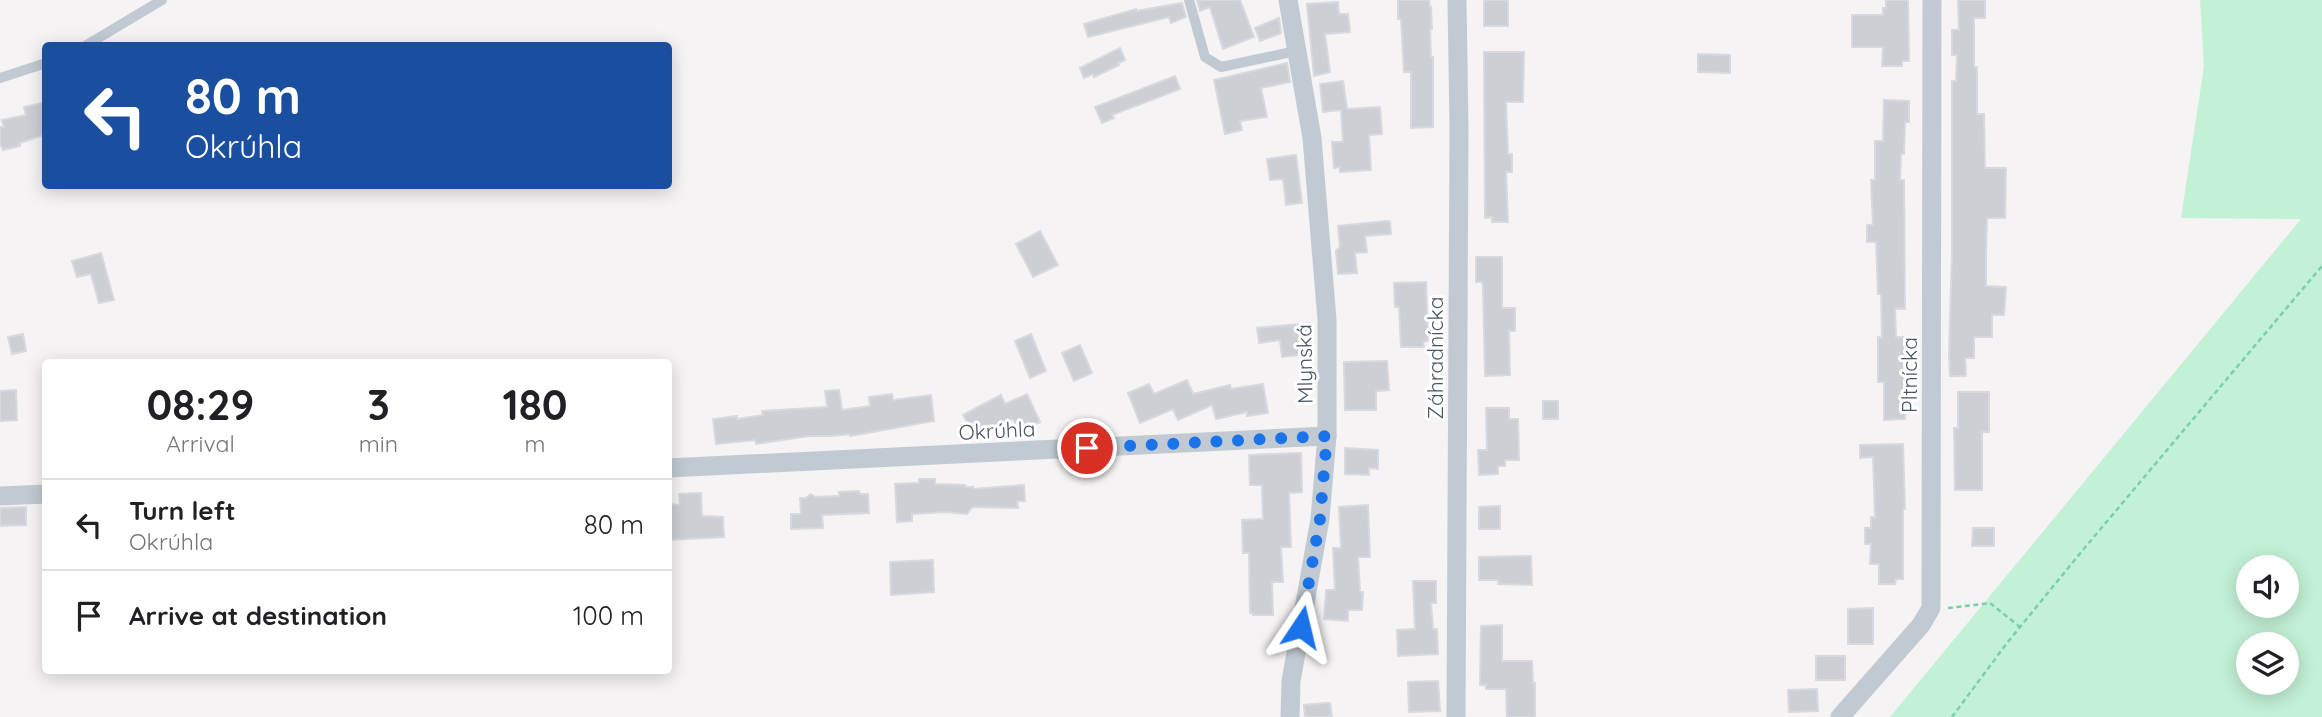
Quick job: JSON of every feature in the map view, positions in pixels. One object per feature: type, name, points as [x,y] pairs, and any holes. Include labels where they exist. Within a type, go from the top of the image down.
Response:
[{"type":"street","name":"Mlynská","points":[[1288,0],[1312,138],[1327,320],[1327,436],[1320,519],[1291,681],[1290,717]]},
{"type":"street","name":"Záhradnícka","points":[[1456,717],[1459,129],[1457,0]]},
{"type":"street","name":"Pltnícka","points":[[1931,608],[1932,0]]},
{"type":"street","name":"Okrúhla","points":[[672,468],[1327,436]]},
{"type":"street","points":[[0,496],[42,494]]},
{"type":"street","points":[[1840,717],[1921,625],[1931,608]]},
{"type":"lane","points":[[92,42],[162,0]]},
{"type":"lane","points":[[1189,0],[1205,57],[1221,67],[1297,51]]},
{"type":"lane","points":[[0,79],[42,64]]},
{"type":"path","points":[[1952,717],[2020,627],[2322,266]]},
{"type":"path","points":[[1931,608],[1990,603],[2020,627]]},
{"type":"green space","points":[[2200,0],[2322,0],[2322,717],[1890,717],[2301,219],[2181,218],[2204,66]]},
{"type":"building","points":[[1197,0],[1240,0],[1254,37],[1223,49],[1210,7],[1200,11]]},
{"type":"building","points":[[1398,0],[1429,0],[1431,7],[1433,127],[1411,128],[1411,72],[1404,72]]},
{"type":"building","points":[[1484,0],[1508,0],[1508,26],[1484,26]]},
{"type":"building","points":[[1886,0],[1908,0],[1909,61],[1902,61],[1902,66],[1882,66],[1883,47],[1852,47],[1852,15],[1883,15]]},
{"type":"building","points":[[1958,0],[1985,0],[1985,18],[1974,18],[1977,114],[1984,114],[1985,168],[2006,168],[2005,218],[1987,218],[1986,286],[2006,287],[2004,315],[1992,315],[1992,337],[1974,337],[1974,358],[1965,358],[1966,376],[1950,376],[1952,81],[1956,81],[1957,55],[1952,55],[1952,30],[1959,30]]},
{"type":"building","points":[[1338,2],[1339,14],[1348,14],[1350,32],[1325,34],[1330,72],[1314,76],[1307,4]]},
{"type":"building","points":[[1182,3],[1186,17],[1171,23],[1169,17],[1088,37],[1084,24],[1136,9]]},
{"type":"building","points":[[1279,18],[1281,33],[1260,41],[1255,28]]},
{"type":"building","points":[[1120,48],[1125,60],[1118,63],[1119,65],[1094,77],[1093,74],[1084,78],[1080,68]]},
{"type":"building","points":[[1484,52],[1524,52],[1523,102],[1506,102],[1508,154],[1512,154],[1512,172],[1506,172],[1508,222],[1492,222],[1492,217],[1485,218]]},
{"type":"building","points":[[1698,54],[1730,55],[1730,73],[1698,72]]},
{"type":"building","points":[[1287,63],[1290,82],[1261,88],[1267,117],[1240,121],[1242,130],[1225,134],[1214,80]]},
{"type":"building","points":[[1175,76],[1180,89],[1112,115],[1114,118],[1102,123],[1095,107]]},
{"type":"building","points":[[1343,81],[1347,109],[1380,107],[1382,134],[1369,135],[1371,170],[1340,172],[1340,167],[1334,168],[1332,142],[1343,142],[1341,110],[1323,112],[1320,84]]},
{"type":"building","points":[[1884,100],[1909,101],[1909,122],[1905,122],[1900,180],[1904,180],[1905,309],[1895,309],[1896,337],[1905,337],[1905,419],[1884,420],[1884,382],[1878,382],[1878,337],[1882,338],[1881,294],[1878,294],[1876,242],[1867,242],[1867,225],[1873,225],[1871,180],[1875,180],[1875,141],[1883,141]]},
{"type":"building","points":[[42,103],[42,135],[20,143],[20,146],[3,150],[0,144],[0,127],[4,127],[2,120],[26,115],[24,107]]},
{"type":"building","points":[[1296,155],[1302,203],[1286,205],[1283,179],[1270,180],[1267,159]]},
{"type":"building","points":[[1390,222],[1391,234],[1365,236],[1367,252],[1355,253],[1357,273],[1338,274],[1338,226]]},
{"type":"building","points":[[1040,231],[1058,265],[1033,277],[1016,244]]},
{"type":"building","points":[[101,253],[114,300],[99,303],[91,274],[77,277],[72,261]]},
{"type":"building","points":[[1476,257],[1502,257],[1502,308],[1515,308],[1515,331],[1509,331],[1510,375],[1485,376],[1483,286],[1482,282],[1476,282]]},
{"type":"building","points":[[1426,282],[1428,341],[1423,342],[1424,347],[1401,347],[1399,307],[1395,307],[1394,283]]},
{"type":"building","points":[[1309,323],[1312,350],[1300,351],[1301,355],[1282,357],[1280,340],[1259,343],[1257,328]]},
{"type":"building","points":[[23,334],[26,351],[12,354],[8,337]]},
{"type":"building","points":[[1031,334],[1046,371],[1030,378],[1015,341]]},
{"type":"building","points":[[1080,345],[1092,373],[1074,381],[1062,353]]},
{"type":"building","points":[[1387,361],[1389,390],[1376,391],[1376,410],[1345,410],[1344,362]]},
{"type":"building","points":[[1187,380],[1193,394],[1230,385],[1231,389],[1263,384],[1268,413],[1247,416],[1247,412],[1216,419],[1212,405],[1178,420],[1173,409],[1140,423],[1128,393],[1149,384],[1154,394]]},
{"type":"building","points":[[16,390],[17,420],[0,421],[0,391]]},
{"type":"building","points":[[839,390],[842,410],[870,406],[869,397],[892,394],[893,400],[931,395],[934,421],[850,436],[809,436],[756,444],[755,440],[716,444],[713,419],[763,415],[762,411],[827,407],[825,391]]},
{"type":"building","points":[[1958,392],[1989,392],[1989,432],[1982,432],[1982,490],[1955,490],[1954,428],[1958,428]]},
{"type":"building","points":[[1027,394],[1040,422],[1019,431],[1013,419],[976,439],[963,415],[1001,395],[1005,404]]},
{"type":"building","points":[[1543,401],[1558,401],[1558,419],[1543,419]]},
{"type":"building","points":[[1486,408],[1509,408],[1509,419],[1518,419],[1519,460],[1505,460],[1505,466],[1498,466],[1498,474],[1479,475],[1478,450],[1487,450]]},
{"type":"building","points":[[1903,444],[1903,579],[1896,579],[1895,584],[1879,584],[1879,564],[1870,564],[1871,544],[1865,544],[1865,528],[1871,528],[1871,517],[1875,517],[1873,457],[1860,458],[1860,445]]},
{"type":"building","points":[[1345,448],[1378,450],[1378,469],[1369,468],[1369,475],[1345,474]]},
{"type":"building","points":[[1301,453],[1302,492],[1289,493],[1291,547],[1281,547],[1283,582],[1272,582],[1273,615],[1253,615],[1250,613],[1249,553],[1243,553],[1242,520],[1263,519],[1262,485],[1250,485],[1249,455]]},
{"type":"building","points":[[919,479],[935,479],[935,484],[965,485],[973,489],[1024,485],[1025,501],[1017,501],[1018,508],[972,507],[967,514],[912,514],[912,521],[897,522],[895,484],[919,483]]},
{"type":"building","points":[[859,491],[860,494],[868,494],[869,513],[822,515],[823,528],[791,529],[791,514],[801,514],[800,498],[811,494],[815,497],[839,496],[839,492]]},
{"type":"building","points":[[701,493],[702,516],[723,517],[724,537],[672,540],[672,504],[680,505],[679,494]]},
{"type":"building","points":[[1368,505],[1370,557],[1358,557],[1360,592],[1363,592],[1362,610],[1348,610],[1348,621],[1324,619],[1326,590],[1335,590],[1333,548],[1341,548],[1339,507]]},
{"type":"building","points":[[1500,506],[1500,529],[1479,529],[1479,507]]},
{"type":"building","points":[[26,507],[26,525],[0,526],[0,508]]},
{"type":"building","points":[[1973,528],[1994,528],[1994,546],[1972,546]]},
{"type":"building","points":[[1531,556],[1532,585],[1498,584],[1498,580],[1479,580],[1479,557]]},
{"type":"building","points":[[933,560],[934,592],[891,595],[890,562]]},
{"type":"building","points":[[1413,581],[1436,581],[1436,603],[1431,603],[1433,629],[1437,629],[1438,654],[1398,656],[1397,630],[1415,629]]},
{"type":"building","points":[[1873,608],[1873,644],[1848,644],[1848,609]]},
{"type":"building","points":[[1502,625],[1502,661],[1532,661],[1535,717],[1507,717],[1506,689],[1486,689],[1486,685],[1480,685],[1481,626]]},
{"type":"building","points":[[1816,656],[1845,656],[1845,680],[1816,680]]},
{"type":"building","points":[[1438,681],[1440,711],[1409,712],[1408,682]]},
{"type":"building","points":[[1817,689],[1818,711],[1789,712],[1788,690]]},
{"type":"building","points":[[1330,703],[1332,717],[1305,717],[1304,705]]},
{"type":"route","points":[[1087,448],[1327,436],[1320,519],[1301,627]]}]
